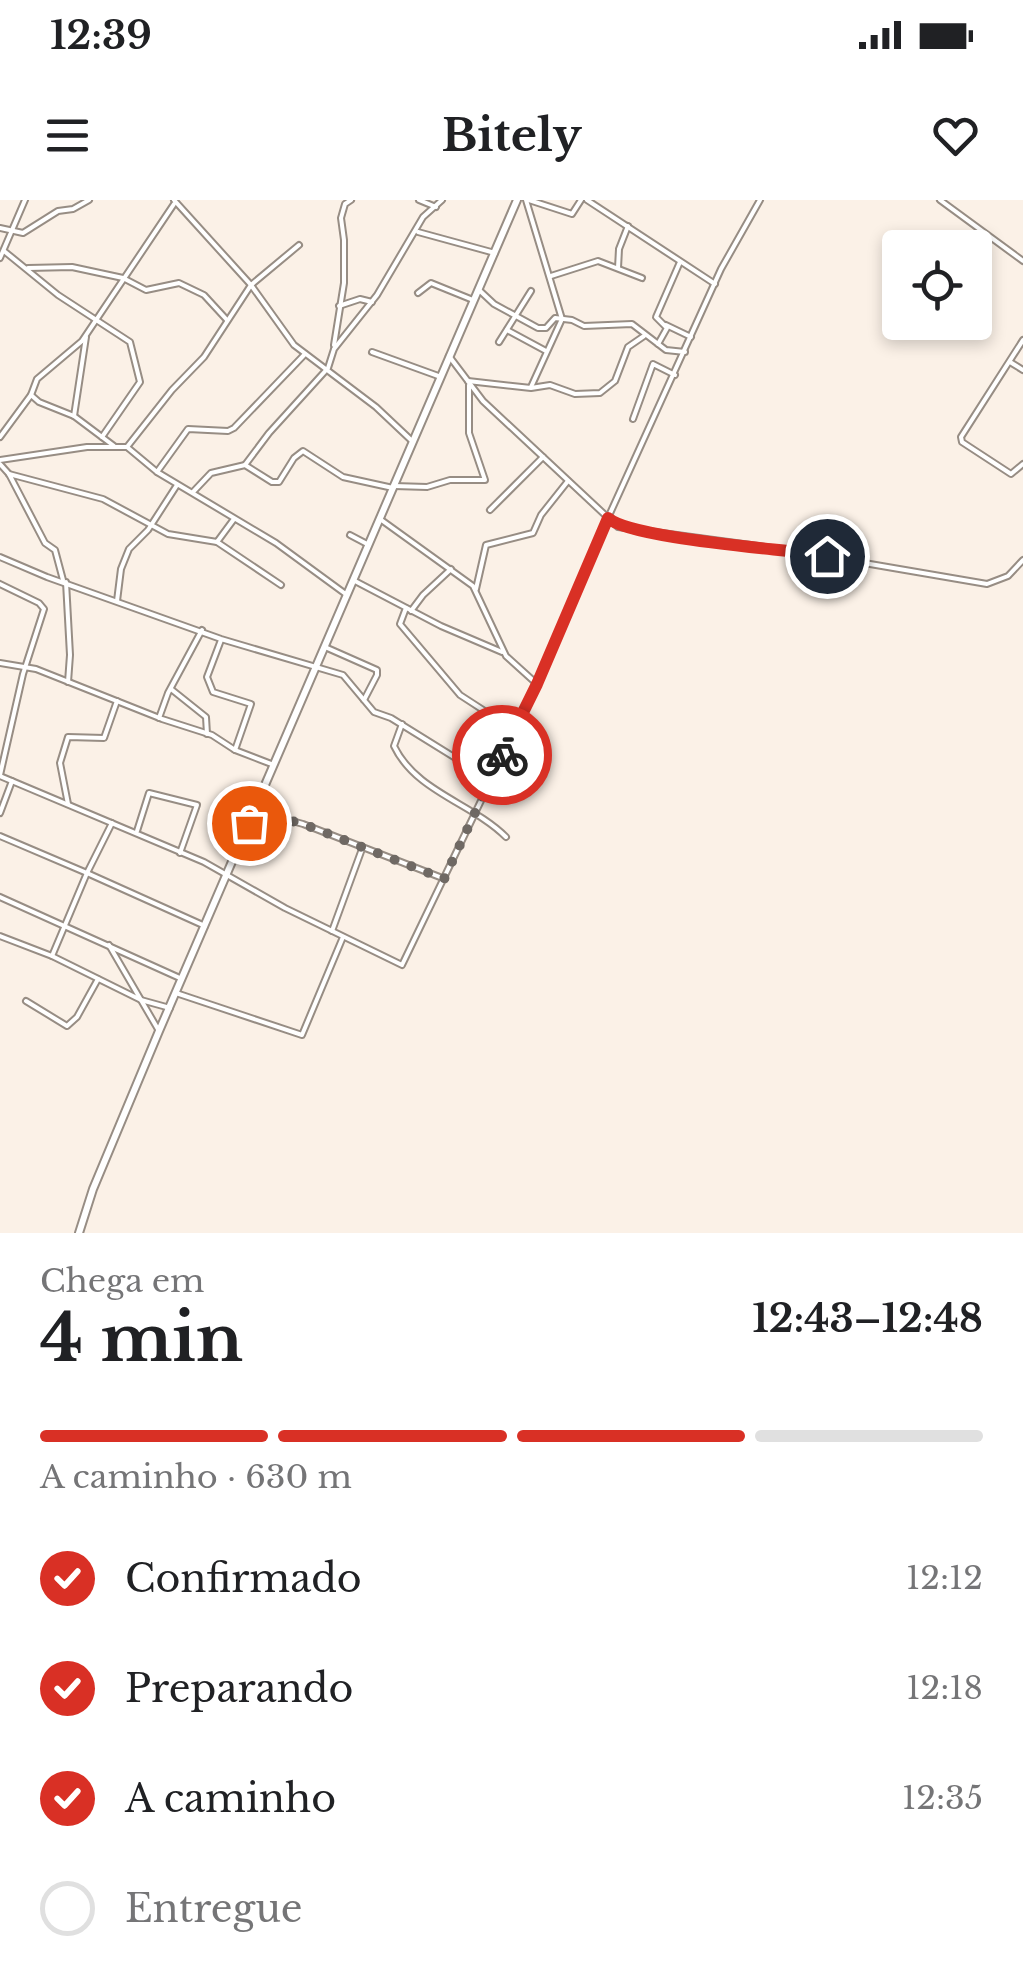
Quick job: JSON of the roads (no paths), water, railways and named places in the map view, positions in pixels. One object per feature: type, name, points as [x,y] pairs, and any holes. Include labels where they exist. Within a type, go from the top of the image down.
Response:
[{"type":"main road","points":[[79,1233],[159,1032],[517,200]]},
{"type":"street","points":[[0,258],[24,200]]},
{"type":"street","points":[[0,228],[23,233],[58,212],[90,200]]},
{"type":"street","points":[[192,494],[211,473],[245,465],[328,368],[345,270],[340,218],[344,202],[351,200]]},
{"type":"street","points":[[419,200],[436,207]]},
{"type":"street","points":[[334,349],[372,302],[423,217],[442,200]]},
{"type":"street","points":[[528,200],[572,214],[584,200],[714,284]]},
{"type":"street","points":[[528,200],[562,319],[531,388]]},
{"type":"street","points":[[0,584],[40,602],[44,608],[25,666],[0,776],[180,853],[402,965],[537,684],[714,284],[760,200]]},
{"type":"street","points":[[940,200],[1023,261]]},
{"type":"street","points":[[0,438],[31,395],[38,378],[86,336],[175,201],[251,285],[278,326],[305,354],[328,368],[413,442]]},
{"type":"street","points":[[618,268],[619,249],[628,226]]},
{"type":"street","points":[[416,231],[495,253]]},
{"type":"street","points":[[128,447],[172,390],[204,357],[251,285],[299,245]]},
{"type":"street","points":[[4,252],[130,342],[140,382],[102,437]]},
{"type":"street","points":[[551,276],[592,261],[642,278]]},
{"type":"street","points":[[680,262],[656,317],[691,337]]},
{"type":"street","points":[[28,268],[72,267],[123,278],[141,289],[171,283],[186,286],[204,295],[227,320]]},
{"type":"street","points":[[418,293],[430,282],[473,300]]},
{"type":"street","points":[[478,289],[494,304],[543,329],[553,318],[584,326],[632,324],[666,350],[685,352]]},
{"type":"street","points":[[499,342],[531,291]]},
{"type":"street","points":[[339,306],[362,299],[372,302]]},
{"type":"street","points":[[658,344],[666,325]]},
{"type":"street","points":[[507,330],[546,351]]},
{"type":"street","points":[[469,383],[531,388],[550,384],[575,394],[603,392],[615,381],[628,347],[646,335]]},
{"type":"street","points":[[74,416],[86,336]]},
{"type":"street","points":[[1023,340],[960,437],[1011,474],[1023,464]]},
{"type":"street","points":[[372,352],[440,377]]},
{"type":"street","points":[[158,472],[188,429],[234,428],[305,354]]},
{"type":"street","points":[[449,356],[469,383],[568,481],[623,528],[794,551],[984,583],[1023,571]]},
{"type":"street","points":[[1008,362],[1023,370]]},
{"type":"street","points":[[634,419],[653,364],[675,374]]},
{"type":"street","points":[[245,465],[272,482],[279,482],[294,458],[305,451],[343,477],[394,487],[485,480],[469,433],[469,383]]},
{"type":"street","points":[[31,395],[38,402],[74,416],[114,446]]},
{"type":"street","points":[[68,683],[65,581],[55,550],[45,543],[0,462],[87,446],[128,447],[177,485],[276,543],[348,594]]},
{"type":"street","points":[[490,510],[543,456]]},
{"type":"street","points":[[9,474],[103,499],[177,536],[216,542],[281,585]]},
{"type":"street","points":[[476,589],[486,545],[533,532],[541,515],[568,481]]},
{"type":"street","points":[[117,601],[120,573],[129,549],[152,526],[177,485]]},
{"type":"street","points":[[380,518],[476,589],[504,652]]},
{"type":"street","points":[[216,542],[234,519]]},
{"type":"street","points":[[350,535],[369,545]]},
{"type":"street","points":[[0,557],[221,639],[315,670],[346,676],[380,716],[402,724],[491,780]]},
{"type":"street","points":[[1008,576],[1023,560]]},
{"type":"street","points":[[452,569],[423,594],[400,623],[450,685],[514,730]]},
{"type":"street","points":[[353,580],[504,652],[537,684]]},
{"type":"street","points":[[159,718],[202,630]]},
{"type":"street","points":[[221,639],[207,676],[213,692],[251,704],[235,750]]},
{"type":"street","points":[[325,646],[377,670],[364,701]]},
{"type":"street","points":[[0,663],[25,666],[117,700],[207,734],[274,765]]},
{"type":"street","points":[[171,688],[206,717],[207,734]]},
{"type":"street","points":[[68,804],[60,767],[68,738],[104,738],[117,700]]},
{"type":"street","points":[[402,724],[394,744],[398,754],[438,792],[506,837]]},
{"type":"street","points":[[0,813],[12,781]]},
{"type":"street","points":[[136,833],[149,792],[196,806],[180,853]]},
{"type":"street","points":[[254,811],[303,824],[444,879]]},
{"type":"street","points":[[52,956],[112,823]]},
{"type":"street","points":[[0,836],[205,926]]},
{"type":"street","points":[[332,931],[362,848]]},
{"type":"street","points":[[0,896],[182,978]]},
{"type":"street","points":[[0,936],[52,956],[141,1000],[170,1008]]},
{"type":"street","points":[[176,993],[303,1035],[343,937]]},
{"type":"street","points":[[109,946],[159,1032]]},
{"type":"street","points":[[26,1002],[68,1026],[98,979]]}]
